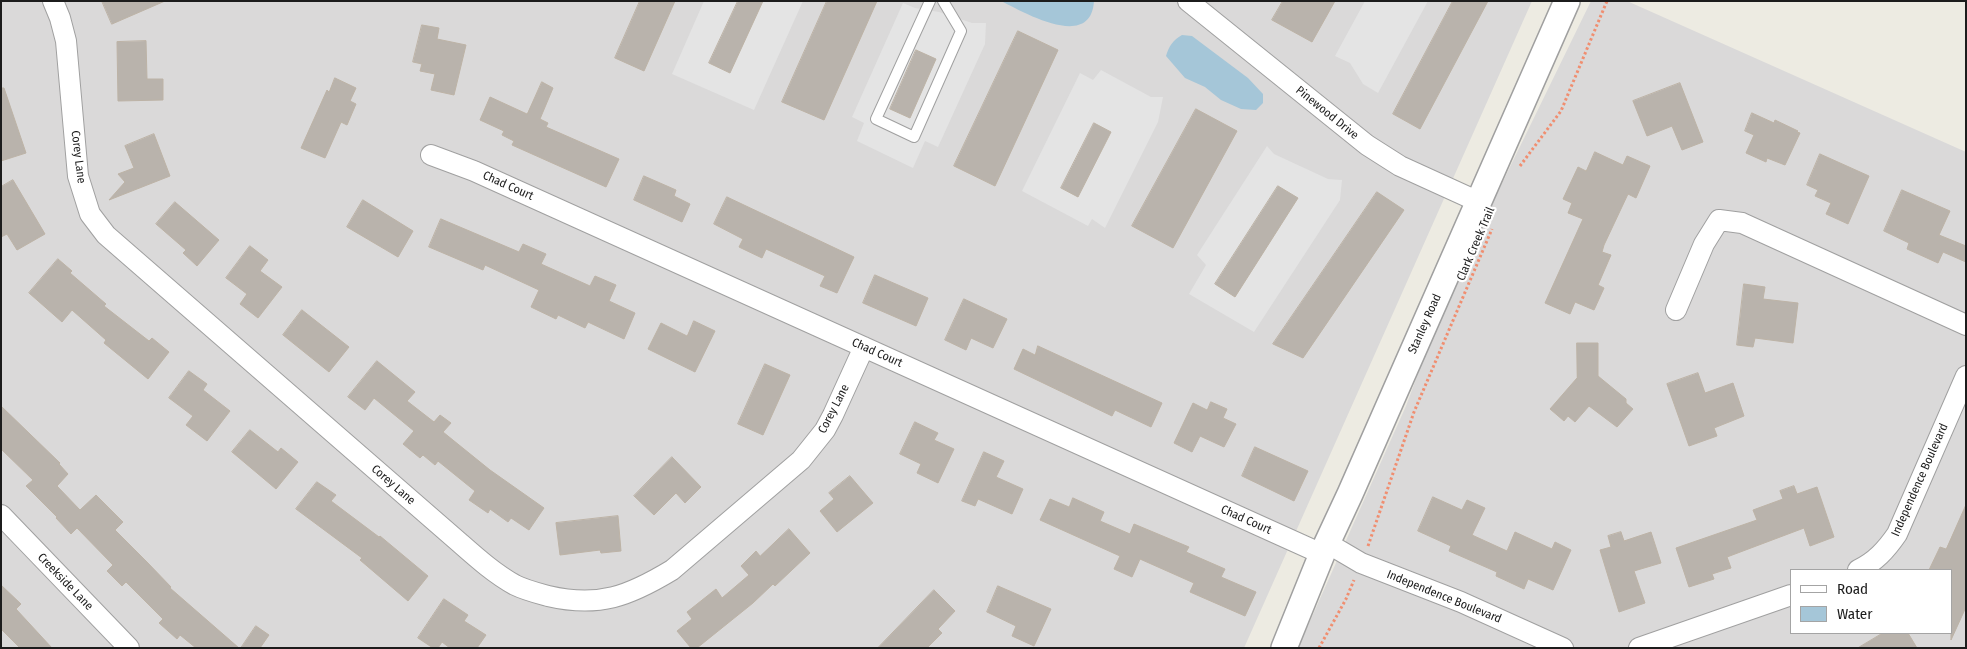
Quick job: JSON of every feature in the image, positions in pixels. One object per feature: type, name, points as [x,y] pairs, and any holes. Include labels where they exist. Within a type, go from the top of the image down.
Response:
[{"type":"street","name":"Corey Lane","points":[[53,1],[66,41],[78,176],[90,214],[106,235],[460,543],[495,572],[516,585],[566,600],[588,602],[629,593],[672,570],[801,460],[825,430],[864,347]]},
{"type":"street","name":"Pinewood Drive","points":[[1188,1],[1367,145],[1400,166],[1479,202]]},
{"type":"street","name":"Stanley Road","points":[[1284,648],[1324,549],[1567,1]]},
{"type":"street","name":"Chad Court","points":[[430,155],[474,170],[864,347],[1324,549]]},
{"type":"street","points":[[1676,310],[1704,244],[1720,220],[1742,223],[1966,325]]},
{"type":"street","name":"Independence Boulevard","points":[[1860,569],[1869,565],[1885,551],[1897,534],[1966,376]]},
{"type":"street","name":"Creekside Lane","points":[[1,516],[129,648]]},
{"type":"street","name":"Independence Boulevard","points":[[1324,549],[1461,602],[1531,641],[1563,648]]},
{"type":"street","points":[[1639,648],[1790,595]]},
{"type":"lane","points":[[930,1],[876,119],[914,137],[961,31],[943,1]]},
{"type":"path","points":[[1516,174],[1520,164],[1561,111],[1607,1]]},
{"type":"path","name":"Clark Creek Trail","points":[[1374,534],[1414,412],[1493,228]]},
{"type":"path","points":[[1319,648],[1346,599]]},
{"type":"shaded area","points":[[1,1],[1532,1],[1244,648],[1,648]]},
{"type":"shaded area","points":[[704,1],[803,1],[754,110],[672,74]]},
{"type":"shaded area","points":[[1365,1],[1428,1],[1378,93],[1363,84],[1350,63],[1335,56]]},
{"type":"shaded area","points":[[1591,1],[1627,1],[1966,152],[1966,648],[1298,648],[1406,406],[1446,298]]},
{"type":"shaded area","points":[[903,3],[972,23],[986,23],[985,44],[938,147],[925,141],[913,168],[857,141],[864,123],[852,117]]},
{"type":"shaded area","points":[[1101,70],[1151,97],[1163,97],[1158,122],[1105,228],[1092,219],[1088,226],[1022,191],[1080,73],[1093,80]]},
{"type":"shaded area","points":[[1267,146],[1274,154],[1328,179],[1342,180],[1340,200],[1254,332],[1189,294],[1206,265],[1197,255]]},
{"type":"water","points":[[1001,1],[1094,1],[1090,16],[1082,24],[1070,26],[1040,19]]},
{"type":"water","points":[[1182,35],[1192,36],[1248,78],[1263,94],[1263,103],[1256,110],[1241,109],[1221,100],[1205,87],[1185,78],[1166,56],[1168,49]]},
{"type":"building","points":[[102,1],[165,1],[112,24]]},
{"type":"building","points":[[640,1],[675,1],[644,71],[615,58]]},
{"type":"building","points":[[738,1],[763,1],[730,73],[709,63]]},
{"type":"building","points":[[827,1],[877,1],[824,120],[782,102]]},
{"type":"building","points":[[1283,1],[1335,1],[1312,42],[1272,20]]},
{"type":"building","points":[[1453,1],[1488,1],[1420,129],[1393,114]]},
{"type":"building","points":[[422,25],[439,28],[437,39],[466,45],[454,95],[431,90],[435,74],[420,71],[422,64],[413,62]]},
{"type":"building","points":[[1018,31],[1058,50],[995,186],[954,166]]},
{"type":"building","points":[[146,41],[147,79],[163,79],[163,100],[118,101],[117,42]]},
{"type":"building","points":[[916,50],[936,59],[910,118],[890,109]]},
{"type":"building","points":[[335,78],[356,88],[350,101],[356,104],[347,125],[341,122],[325,158],[301,148],[327,90],[329,92]]},
{"type":"building","points":[[542,82],[553,88],[540,119],[548,123],[546,127],[619,159],[606,187],[512,145],[514,141],[502,135],[504,131],[480,120],[490,97],[527,114]]},
{"type":"building","points":[[1680,83],[1703,142],[1682,150],[1672,126],[1647,136],[1633,101]]},
{"type":"building","points":[[1,88],[4,88],[26,153],[1,161]]},
{"type":"building","points":[[1196,109],[1237,131],[1173,248],[1132,226]]},
{"type":"building","points":[[1752,113],[1774,123],[1775,120],[1800,133],[1785,165],[1767,158],[1766,162],[1746,153],[1754,135],[1745,131]]},
{"type":"building","points":[[1094,123],[1111,132],[1078,197],[1061,188]]},
{"type":"building","points":[[154,134],[170,176],[109,200],[125,182],[118,174],[134,168],[125,146]]},
{"type":"building","points":[[1595,152],[1623,165],[1627,156],[1650,166],[1636,198],[1628,194],[1604,245],[1602,252],[1611,255],[1598,285],[1604,288],[1594,310],[1575,302],[1570,314],[1545,303],[1583,219],[1568,213],[1572,203],[1563,199],[1578,167],[1586,171]]},
{"type":"building","points":[[1820,154],[1869,176],[1848,224],[1826,214],[1831,203],[1815,196],[1818,190],[1807,185]]},
{"type":"building","points":[[644,176],[676,190],[674,196],[690,204],[682,222],[634,200]]},
{"type":"building","points":[[13,180],[45,234],[17,250],[7,234],[1,237],[1,187]]},
{"type":"building","points":[[1278,186],[1298,198],[1235,297],[1215,284]]},
{"type":"building","points":[[1902,190],[1950,211],[1939,235],[1966,246],[1966,262],[1943,252],[1938,263],[1907,249],[1909,243],[1884,231]]},
{"type":"building","points":[[1377,192],[1404,210],[1303,358],[1273,344]]},
{"type":"building","points":[[727,197],[854,257],[837,293],[820,286],[825,276],[766,249],[762,258],[739,247],[743,239],[714,224]]},
{"type":"building","points":[[363,200],[413,231],[398,257],[347,227]]},
{"type":"building","points":[[175,202],[219,240],[197,266],[183,253],[186,250],[156,224]]},
{"type":"building","points":[[441,219],[519,252],[523,244],[546,254],[541,264],[590,286],[595,276],[616,285],[609,301],[635,313],[624,339],[588,322],[585,328],[558,315],[556,319],[531,307],[539,290],[485,265],[483,270],[429,247]]},
{"type":"building","points":[[250,246],[268,260],[260,271],[282,287],[258,318],[240,304],[247,294],[226,278]]},
{"type":"building","points":[[58,259],[72,271],[70,273],[106,304],[104,306],[149,341],[152,338],[169,352],[148,379],[104,343],[106,340],[72,310],[62,322],[29,293]]},
{"type":"building","points":[[875,275],[928,298],[916,326],[863,303]]},
{"type":"building","points":[[1744,284],[1765,287],[1763,299],[1798,303],[1793,343],[1755,338],[1753,347],[1737,345]]},
{"type":"building","points":[[964,299],[1007,319],[993,348],[971,338],[966,350],[945,340]]},
{"type":"building","points":[[302,310],[349,347],[329,372],[283,335]]},
{"type":"building","points":[[694,321],[715,331],[695,372],[648,349],[661,323],[687,336]]},
{"type":"building","points":[[1577,343],[1598,343],[1598,376],[1626,399],[1626,403],[1633,409],[1617,427],[1589,406],[1575,422],[1568,416],[1564,421],[1550,409],[1577,378]]},
{"type":"building","points":[[1038,346],[1162,403],[1151,427],[1115,410],[1112,416],[1014,369],[1023,349],[1035,355]]},
{"type":"building","points":[[377,361],[415,392],[407,401],[434,422],[440,415],[451,423],[443,432],[490,470],[544,508],[529,530],[511,518],[508,522],[490,509],[488,513],[469,500],[475,491],[438,461],[435,465],[423,455],[420,458],[403,444],[414,431],[374,398],[365,410],[348,397]]},
{"type":"building","points":[[765,364],[790,375],[763,435],[738,424]]},
{"type":"building","points":[[189,371],[207,384],[203,390],[230,411],[207,441],[186,425],[193,416],[169,398]]},
{"type":"building","points":[[1698,373],[1705,393],[1733,383],[1744,416],[1714,428],[1717,436],[1689,446],[1667,384]]},
{"type":"building","points":[[1211,402],[1227,409],[1223,418],[1236,424],[1224,447],[1200,436],[1192,452],[1174,443],[1193,403],[1207,410]]},
{"type":"building","points":[[1,406],[60,463],[68,474],[57,486],[80,510],[96,495],[123,522],[115,530],[170,588],[239,648],[196,648],[180,635],[177,639],[159,623],[163,619],[126,582],[122,586],[107,571],[113,565],[77,528],[71,534],[26,486],[33,480],[1,449]]},
{"type":"building","points":[[915,422],[938,433],[934,440],[954,449],[938,483],[917,473],[921,464],[900,454]]},
{"type":"building","points":[[250,430],[278,452],[281,448],[298,462],[276,489],[232,452]]},
{"type":"building","points":[[1255,447],[1308,471],[1294,501],[1242,476]]},
{"type":"building","points":[[984,452],[1004,461],[996,477],[1023,489],[1012,514],[978,499],[975,506],[962,501]]},
{"type":"building","points":[[672,457],[701,487],[685,503],[676,493],[654,515],[634,496]]},
{"type":"building","points":[[850,476],[873,503],[837,532],[820,511],[834,499],[829,493]]},
{"type":"building","points":[[317,482],[336,495],[331,501],[380,536],[428,576],[408,601],[360,560],[362,558],[296,509]]},
{"type":"building","points":[[1794,486],[1797,494],[1817,487],[1834,537],[1810,546],[1804,528],[1727,557],[1731,568],[1712,574],[1714,579],[1689,587],[1676,548],[1757,520],[1753,510],[1783,499],[1780,491]]},
{"type":"building","points":[[1433,497],[1462,510],[1467,500],[1485,508],[1472,535],[1507,551],[1515,532],[1552,549],[1555,542],[1571,550],[1553,590],[1528,579],[1524,589],[1496,576],[1497,572],[1449,551],[1451,546],[1418,531]]},
{"type":"building","points":[[1073,498],[1104,512],[1100,521],[1130,534],[1134,524],[1189,547],[1186,552],[1225,569],[1221,577],[1256,592],[1245,616],[1190,592],[1194,583],[1140,559],[1132,577],[1114,569],[1120,556],[1040,520],[1050,499],[1069,507]]},
{"type":"building","points":[[1966,505],[1966,607],[1951,640],[1952,569],[1929,569],[1940,547],[1946,549]]},
{"type":"building","points":[[618,516],[621,551],[601,553],[600,550],[560,555],[556,523]]},
{"type":"building","points":[[789,529],[810,553],[775,586],[773,584],[753,603],[697,648],[691,648],[677,631],[692,619],[687,612],[716,589],[722,598],[749,575],[741,566],[756,551],[760,556]]},
{"type":"building","points":[[1621,532],[1624,541],[1651,532],[1661,563],[1634,571],[1645,603],[1619,612],[1600,550],[1611,547],[1608,536]]},
{"type":"building","points":[[1,585],[21,604],[16,609],[52,648],[20,648],[1,629]]},
{"type":"building","points":[[998,586],[1051,609],[1034,646],[1012,636],[1016,626],[987,612]]},
{"type":"building","points":[[934,590],[955,611],[938,629],[942,633],[927,648],[878,648]]},
{"type":"building","points":[[444,599],[468,615],[464,621],[486,635],[477,648],[450,648],[442,642],[438,648],[433,648],[418,638]]},
{"type":"building","points":[[256,626],[269,635],[260,648],[241,648]]},
{"type":"building","points":[[1881,634],[1909,634],[1917,648],[1858,648]]}]
